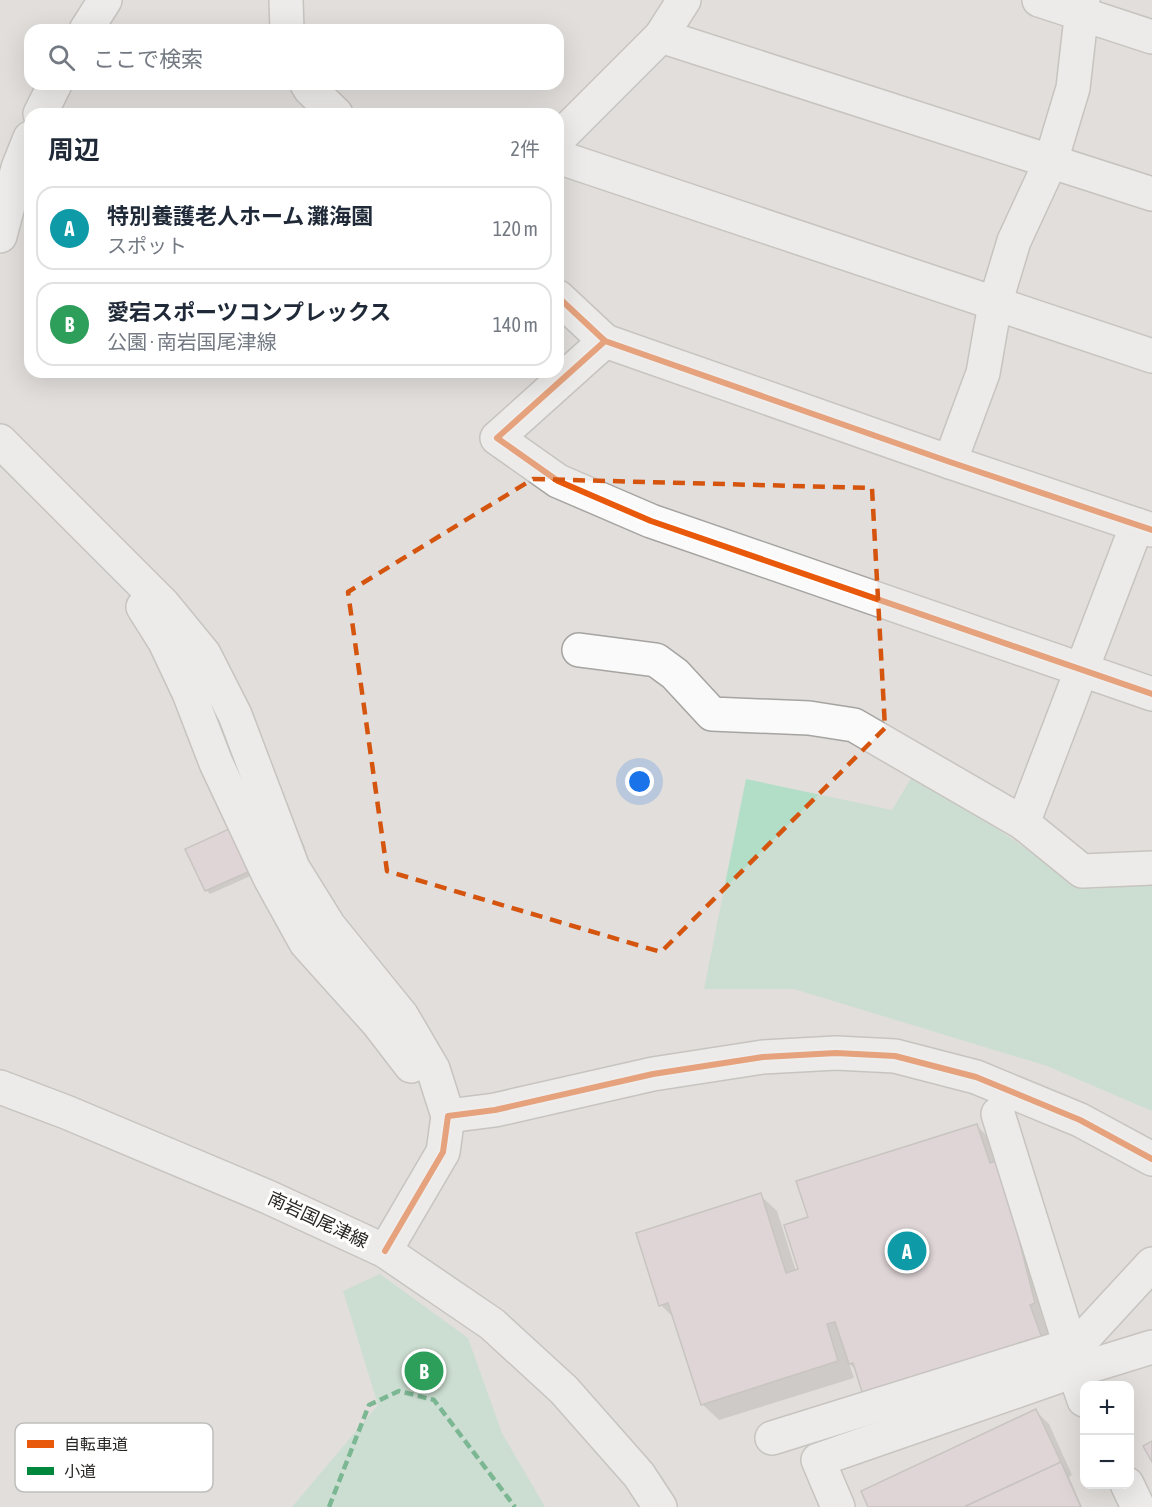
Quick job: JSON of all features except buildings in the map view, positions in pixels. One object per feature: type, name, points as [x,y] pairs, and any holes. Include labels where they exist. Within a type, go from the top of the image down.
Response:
[{"type":"street","points":[[90,24],[105,0]]},
{"type":"street","points":[[286,0],[287,24]]},
{"type":"street","points":[[564,134],[661,36],[684,0]]},
{"type":"street","points":[[1039,0],[1082,6],[1152,37]]},
{"type":"street","points":[[950,462],[983,373],[996,304],[1014,241],[1052,161],[1073,88],[1082,6]]},
{"type":"street","points":[[661,36],[1152,194]]},
{"type":"street","points":[[43,108],[52,90]]},
{"type":"street","points":[[311,90],[330,108]]},
{"type":"street","points":[[0,236],[24,153]]},
{"type":"street","points":[[564,159],[1152,356]]},
{"type":"street","points":[[564,303],[605,341],[950,462],[1145,527],[1082,670],[1023,823]]},
{"type":"street","points":[[564,378],[605,341]]},
{"type":"street","points":[[564,378],[497,438],[558,482],[651,521],[1152,694]]},
{"type":"street","points":[[0,441],[163,604],[204,654],[235,715],[293,868],[329,927],[402,1016],[433,1069],[448,1116],[443,1152],[385,1251]]},
{"type":"street","points":[[579,650],[656,660],[675,674],[712,714],[809,718],[854,724],[1023,823],[1082,871],[1152,868]]},
{"type":"street","points":[[448,1116],[495,1110],[653,1074],[763,1057],[836,1053],[896,1056],[976,1077],[1080,1120],[1152,1159]]},
{"type":"street","name":"南岩国尾津線","points":[[0,1087],[66,1112],[268,1197],[385,1251],[492,1324],[564,1390],[639,1476],[660,1507]]},
{"type":"street","points":[[998,1114],[1076,1372]]},
{"type":"street","points":[[1076,1372],[1080,1342],[1152,1264]]},
{"type":"street","points":[[838,1507],[818,1460],[1152,1347]]},
{"type":"street","points":[[772,1438],[1076,1372]]},
{"type":"street","points":[[1129,1489],[1138,1507]]},
{"type":"highlighted area","points":[[533,479],[872,488],[885,728],[661,952],[387,871],[348,592]]},
{"type":"green space","points":[[913,775],[1074,882],[1090,889],[1152,883],[1152,1111],[1047,1066],[794,989],[704,989],[746,779],[892,810]]},
{"type":"green space","points":[[380,1274],[468,1338],[502,1433],[545,1507],[292,1507],[378,1405],[343,1291]]},
{"type":"marked path","points":[[329,1507],[369,1405],[399,1391],[434,1400],[515,1507]]},
{"type":"cycle path","points":[[564,303],[605,341],[1152,530]]},
{"type":"cycle path","points":[[564,378],[605,341]]},
{"type":"cycle path","points":[[564,378],[497,438],[558,481],[651,521],[1152,694]]},
{"type":"cycle path","points":[[385,1251],[443,1152],[448,1116],[495,1110],[653,1074],[763,1057],[836,1053],[895,1056],[976,1077],[1080,1120],[1152,1159]]},
{"type":"place","name":"特別養護老人ホーム 灘海園","points":[[907,1251]]},
{"type":"place","name":"愛宕スポーツコンプレックス","points":[[424,1371]]}]
